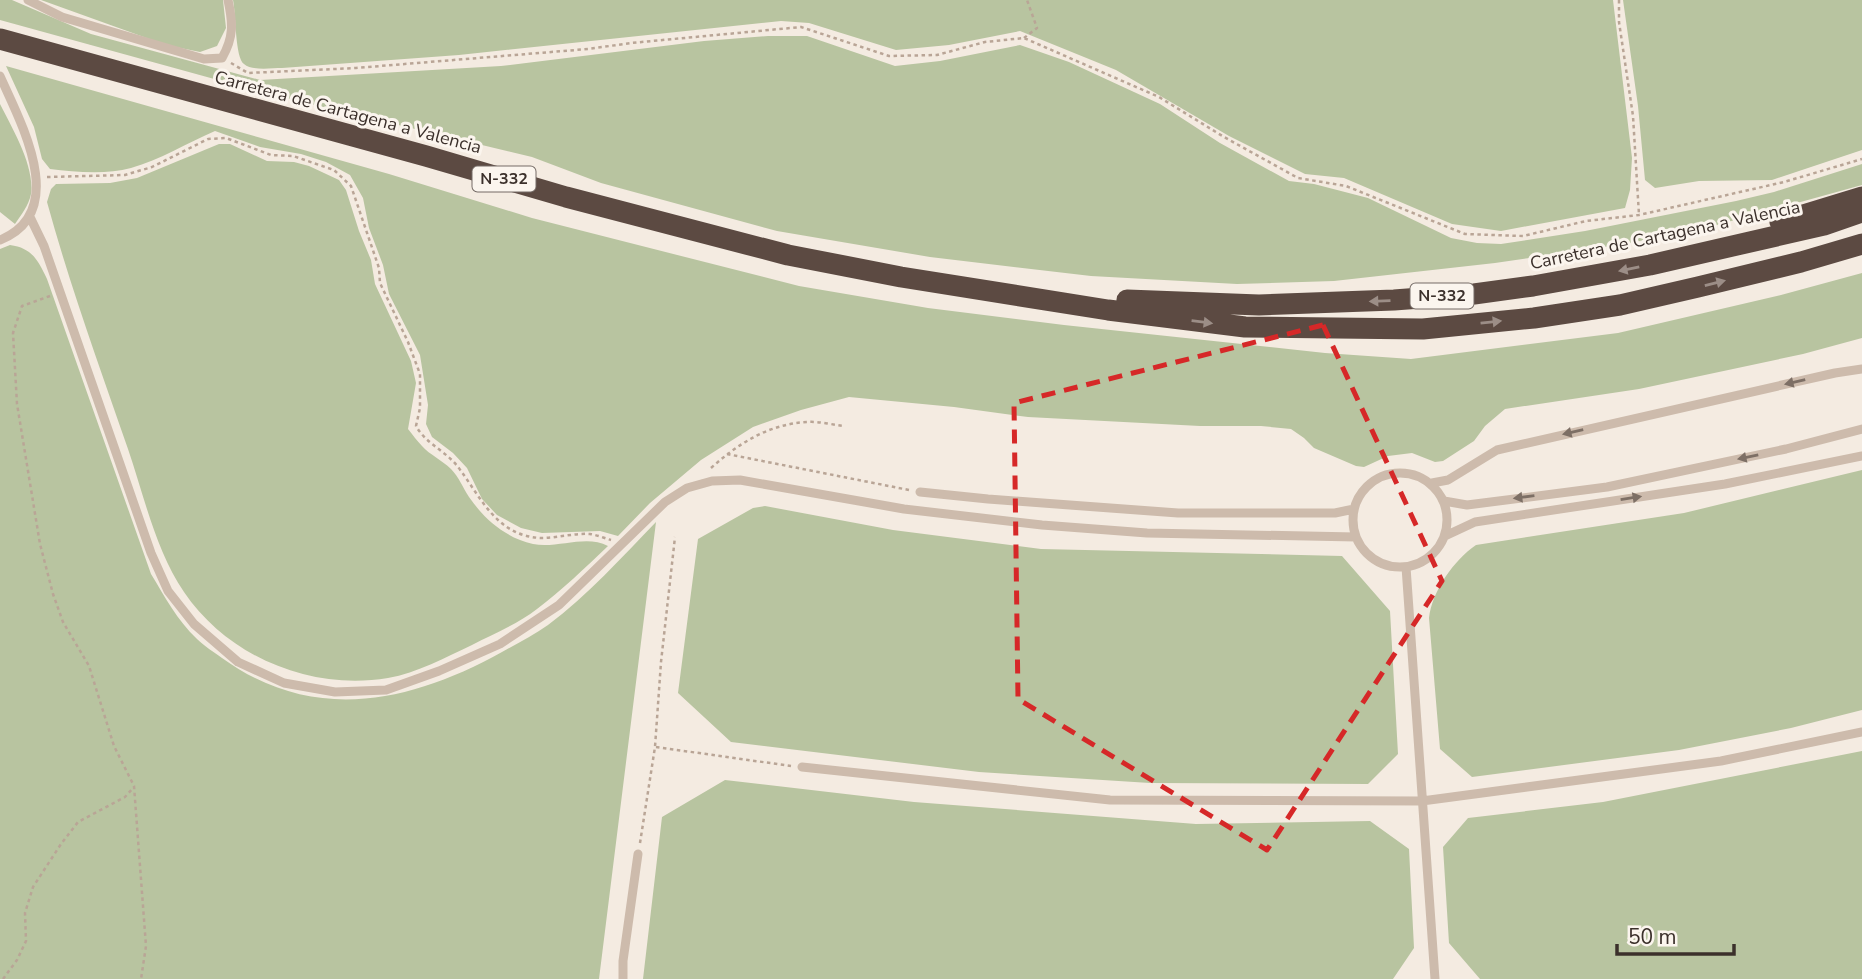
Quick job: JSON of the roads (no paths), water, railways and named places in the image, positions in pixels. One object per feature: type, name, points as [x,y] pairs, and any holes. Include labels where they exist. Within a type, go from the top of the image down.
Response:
[{"type":"highway","name":"Carretera de Cartagena a Valencia","points":[[0,39],[660,223],[842,267],[1013,295],[1245,327],[1423,329],[1534,318],[1620,304],[1801,262],[1862,244]]},
{"type":"highway","points":[[1675,258],[1740,234],[1862,197]]},
{"type":"highway","name":"Carretera de Cartagena a Valencia","points":[[1013,295],[1259,305],[1394,300],[1533,286],[1605,274],[1824,225],[1862,212]]},
{"type":"lane","points":[[28,0],[62,17],[204,60],[222,58],[231,43],[228,0]]},
{"type":"lane","points":[[0,76],[30,152],[36,177],[37,200],[30,217],[14,234],[0,240]]},
{"type":"lane","points":[[30,217],[44,246],[150,553],[168,592],[194,624],[238,662],[284,683],[335,692],[386,690],[439,671],[500,644],[559,605],[665,502],[687,488],[712,481],[740,480],[904,509],[1042,526],[1147,533],[1356,537]]},
{"type":"lane","points":[[1432,483],[1448,480],[1497,450],[1862,369]]},
{"type":"lane","points":[[1444,501],[1467,505],[1607,487],[1786,449],[1862,429]]},
{"type":"lane","points":[[1445,536],[1475,522],[1725,484],[1862,456]]},
{"type":"lane","points":[[1389,473],[1419,475],[1432,483],[1444,501],[1448,524],[1439,548],[1430,557],[1406,567],[1390,566],[1376,560],[1364,550],[1356,537],[1354,509],[1364,489],[1375,479],[1389,473]]},
{"type":"lane","points":[[920,492],[1178,513],[1335,513],[1354,509]]},
{"type":"lane","points":[[1406,567],[1435,979]]},
{"type":"lane","points":[[802,767],[1110,800],[1422,801],[1721,761],[1862,732]]},
{"type":"lane","points":[[623,979],[638,854]]}]
